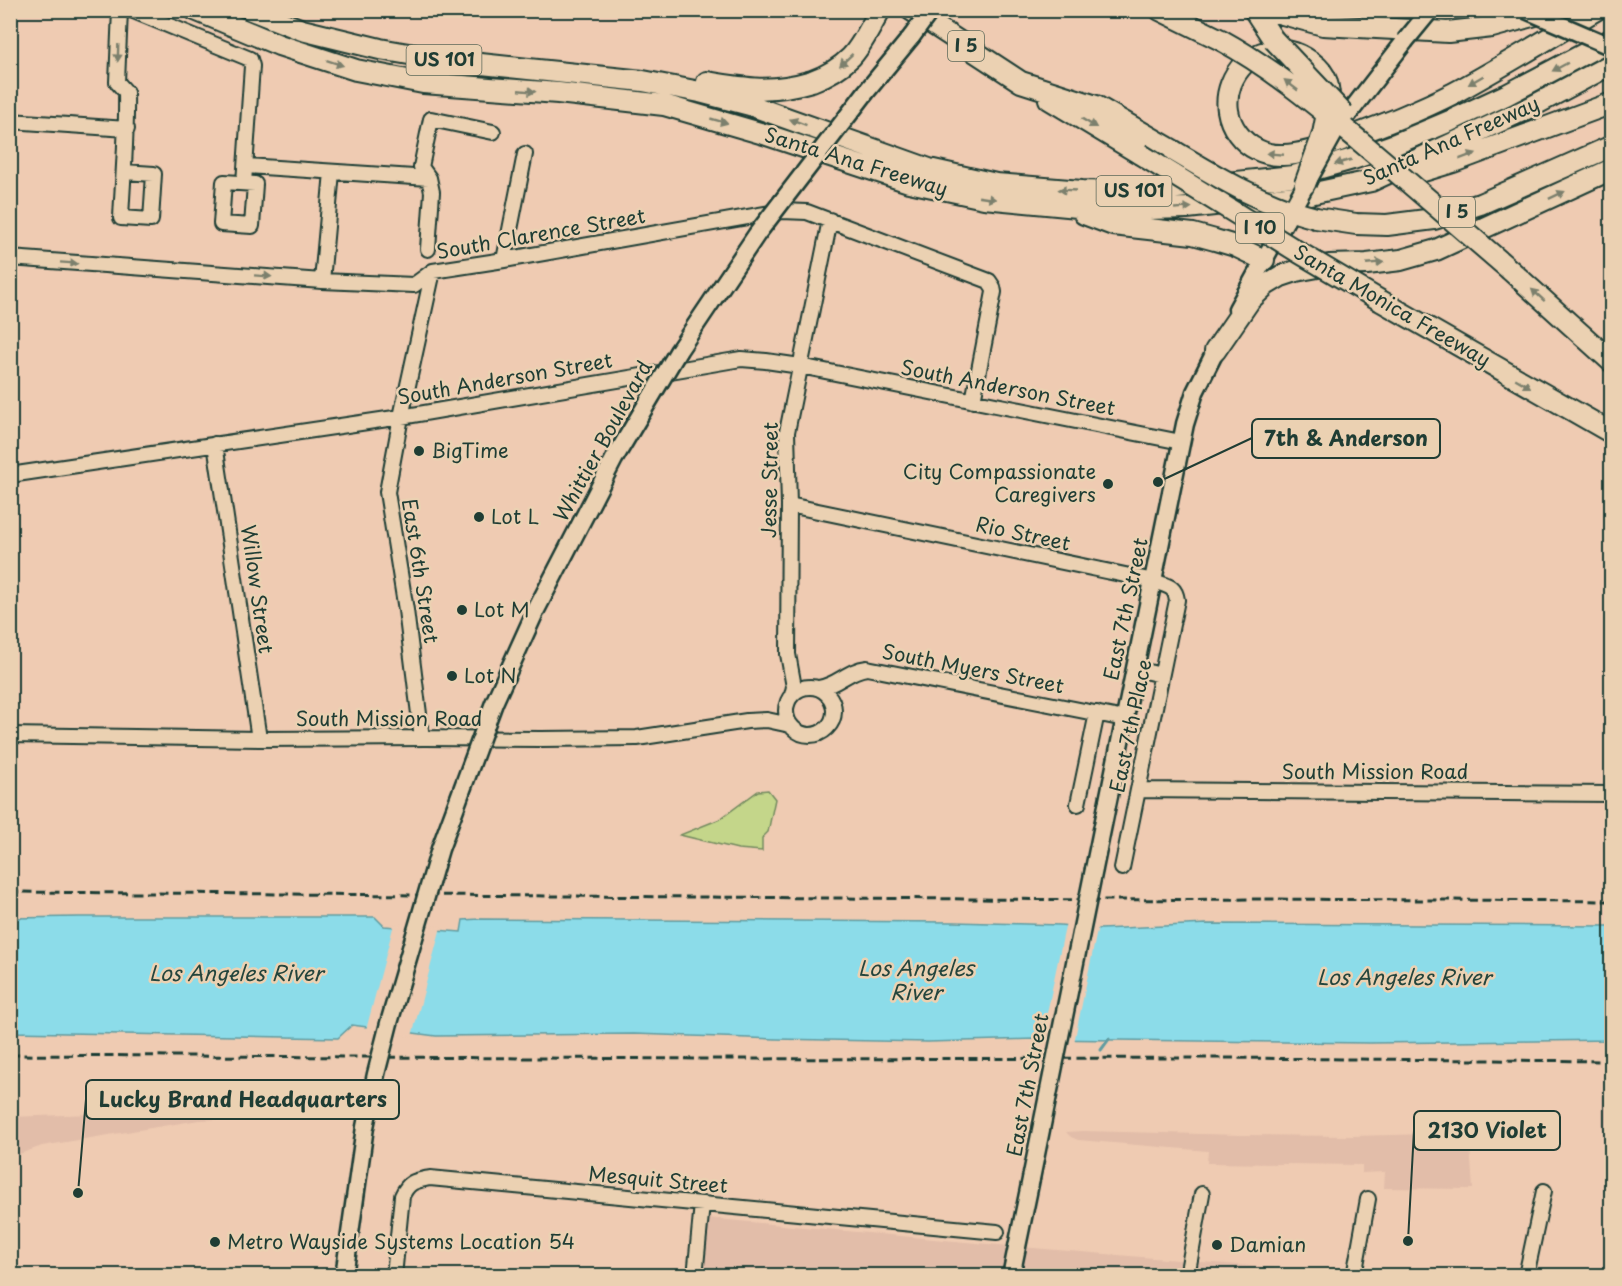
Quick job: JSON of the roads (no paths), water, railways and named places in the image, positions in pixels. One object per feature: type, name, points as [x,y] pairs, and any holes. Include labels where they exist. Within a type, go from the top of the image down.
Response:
[{"type":"highway","points":[[178,10],[279,45]]},
{"type":"highway","name":"Santa Ana Freeway","points":[[195,10],[279,45],[356,70],[423,82],[558,93],[664,105],[767,135],[909,182],[984,198],[1109,210],[1187,208],[1305,195],[1371,181],[1531,107],[1611,64]]},
{"type":"highway","name":"Santa Ana Freeway","points":[[250,10],[302,30],[380,49],[443,60],[643,81],[700,92],[750,105],[907,162],[996,184],[1117,192],[1293,176],[1353,159],[1450,122],[1611,39]]},
{"type":"highway","name":"I 5","points":[[911,10],[1021,82],[1096,106],[1244,191],[1274,205],[1316,218],[1356,224],[1387,225],[1434,219],[1480,204],[1611,146]]},
{"type":"highway","points":[[1160,10],[1245,54],[1283,79],[1319,107],[1510,270],[1611,362]]},
{"type":"highway","points":[[1254,10],[1273,39],[1417,189]]},
{"type":"highway","points":[[1269,10],[1323,25],[1493,15],[1509,10]]},
{"type":"highway","points":[[1419,20],[1448,32],[1507,24],[1554,10]]},
{"type":"highway","points":[[1305,184],[1323,134],[1330,88],[1325,76],[1317,66],[1295,52],[1277,49],[1255,55],[1244,64],[1231,83],[1228,94],[1229,119],[1243,141],[1254,149],[1267,154],[1284,155],[1303,152],[1339,142],[1416,111],[1455,92],[1596,10]]},
{"type":"highway","points":[[643,81],[671,75],[750,89],[795,86],[819,78],[842,64],[859,46],[880,11]]},
{"type":"highway","name":"Santa Monica Freeway","points":[[1021,82],[1381,302],[1609,432]]},
{"type":"highway","points":[[1371,181],[1412,175],[1453,162],[1611,103]]},
{"type":"highway","points":[[1589,156],[1611,139]]},
{"type":"highway","points":[[1215,351],[1250,300],[1266,285],[1281,276],[1329,265],[1391,261],[1436,250],[1611,169]]},
{"type":"highway","points":[[1062,206],[1113,225],[1193,234],[1235,246],[1264,260]]},
{"type":"highway","points":[[1566,320],[1577,324],[1611,350]]},
{"type":"main road","name":"Whittier Boulevard","points":[[344,1275],[370,1098],[401,980],[456,801],[494,704],[536,610],[614,459],[715,294],[757,234],[931,10]]},
{"type":"main road","points":[[1526,10],[1611,47]]},
{"type":"main road","name":"East 7th Street","points":[[1011,1275],[1181,442],[1195,392],[1243,297],[1336,130],[1419,20]]},
{"type":"street","points":[[120,10],[117,82],[126,92],[124,172]]},
{"type":"street","points":[[131,10],[250,59],[252,66],[244,183]]},
{"type":"street","points":[[428,249],[432,192],[429,178],[421,167],[431,119],[493,132]]},
{"type":"street","points":[[10,121],[126,129]]},
{"type":"street","points":[[504,260],[525,154]]},
{"type":"street","points":[[246,166],[429,178]]},
{"type":"street","points":[[322,281],[332,172]]},
{"type":"street","name":"South Clarence Street","points":[[10,258],[322,281],[414,285],[433,271],[782,211],[807,212],[989,281],[994,292],[973,401]]},
{"type":"street","name":"Jesse Street","points":[[790,699],[794,687],[788,654],[787,432],[830,220]]},
{"type":"street","name":"East 6th Street","points":[[422,738],[406,610],[387,492],[433,271]]},
{"type":"street","name":"South Anderson Street","points":[[10,475],[401,417],[741,359],[800,366],[1181,442]]},
{"type":"street","name":"Willow Street","points":[[215,444],[259,739]]},
{"type":"street","name":"Rio Street","points":[[789,505],[1154,581],[1176,592]]},
{"type":"street","name":"East 7th Place","points":[[1122,868],[1177,600],[1176,592]]},
{"type":"street","name":"South Myers Street","points":[[813,688],[826,687],[857,669],[867,668],[1125,719]]},
{"type":"street","points":[[1136,669],[1161,675]]},
{"type":"street","points":[[790,699],[786,710],[787,718],[796,731],[803,734],[819,734],[831,724],[834,716],[833,703],[828,694],[813,688],[791,672]]},
{"type":"street","points":[[833,703],[844,677]]},
{"type":"street","points":[[767,720],[778,713],[798,690],[813,688]]},
{"type":"street","points":[[1078,804],[1097,713]]},
{"type":"street","name":"South Mission Road","points":[[10,735],[259,739],[637,738],[747,721],[767,720],[790,725]]},
{"type":"street","name":"South Mission Road","points":[[1138,790],[1611,794]]},
{"type":"street","name":"Mesquit Street","points":[[394,1275],[402,1196],[406,1187],[414,1181],[430,1178],[997,1232]]},
{"type":"street","points":[[1526,1275],[1544,1191]]},
{"type":"street","points":[[1187,1275],[1202,1194]]},
{"type":"street","points":[[1354,1275],[1368,1199]]},
{"type":"street","points":[[695,1275],[702,1204]]},
{"type":"water","name":"Los Angeles River","points":[[375,917],[384,926],[461,932],[463,920],[480,919],[955,922],[1060,925],[1101,929],[1207,924],[1611,926],[1611,1040],[1370,1043],[1037,1039],[928,1042],[634,1034],[436,1036],[352,1025],[338,1038],[11,1032],[11,918]]},
{"type":"waterway","points":[[1101,1050],[1109,1039]]},
{"type":"railway","points":[[10,892],[1111,900],[1612,901]]},
{"type":"railway","points":[[10,1055],[1612,1061]]},
{"type":"place","name":"BigTime","points":[[419,451]]},
{"type":"place","name":"7th & Anderson","points":[[1158,482]]},
{"type":"place","name":"City Compassionate Caregivers","points":[[1108,484]]},
{"type":"place","name":"Lot L","points":[[479,517]]},
{"type":"place","name":"Lot M","points":[[462,610]]},
{"type":"place","name":"Lot N","points":[[452,676]]},
{"type":"place","name":"Lucky Brand Headquarters","points":[[78,1193]]},
{"type":"place","name":"2130 Violet","points":[[1408,1241]]},
{"type":"place","name":"Metro Wayside Systems Location 54","points":[[215,1242]]},
{"type":"place","name":"Damian","points":[[1217,1245]]}]
